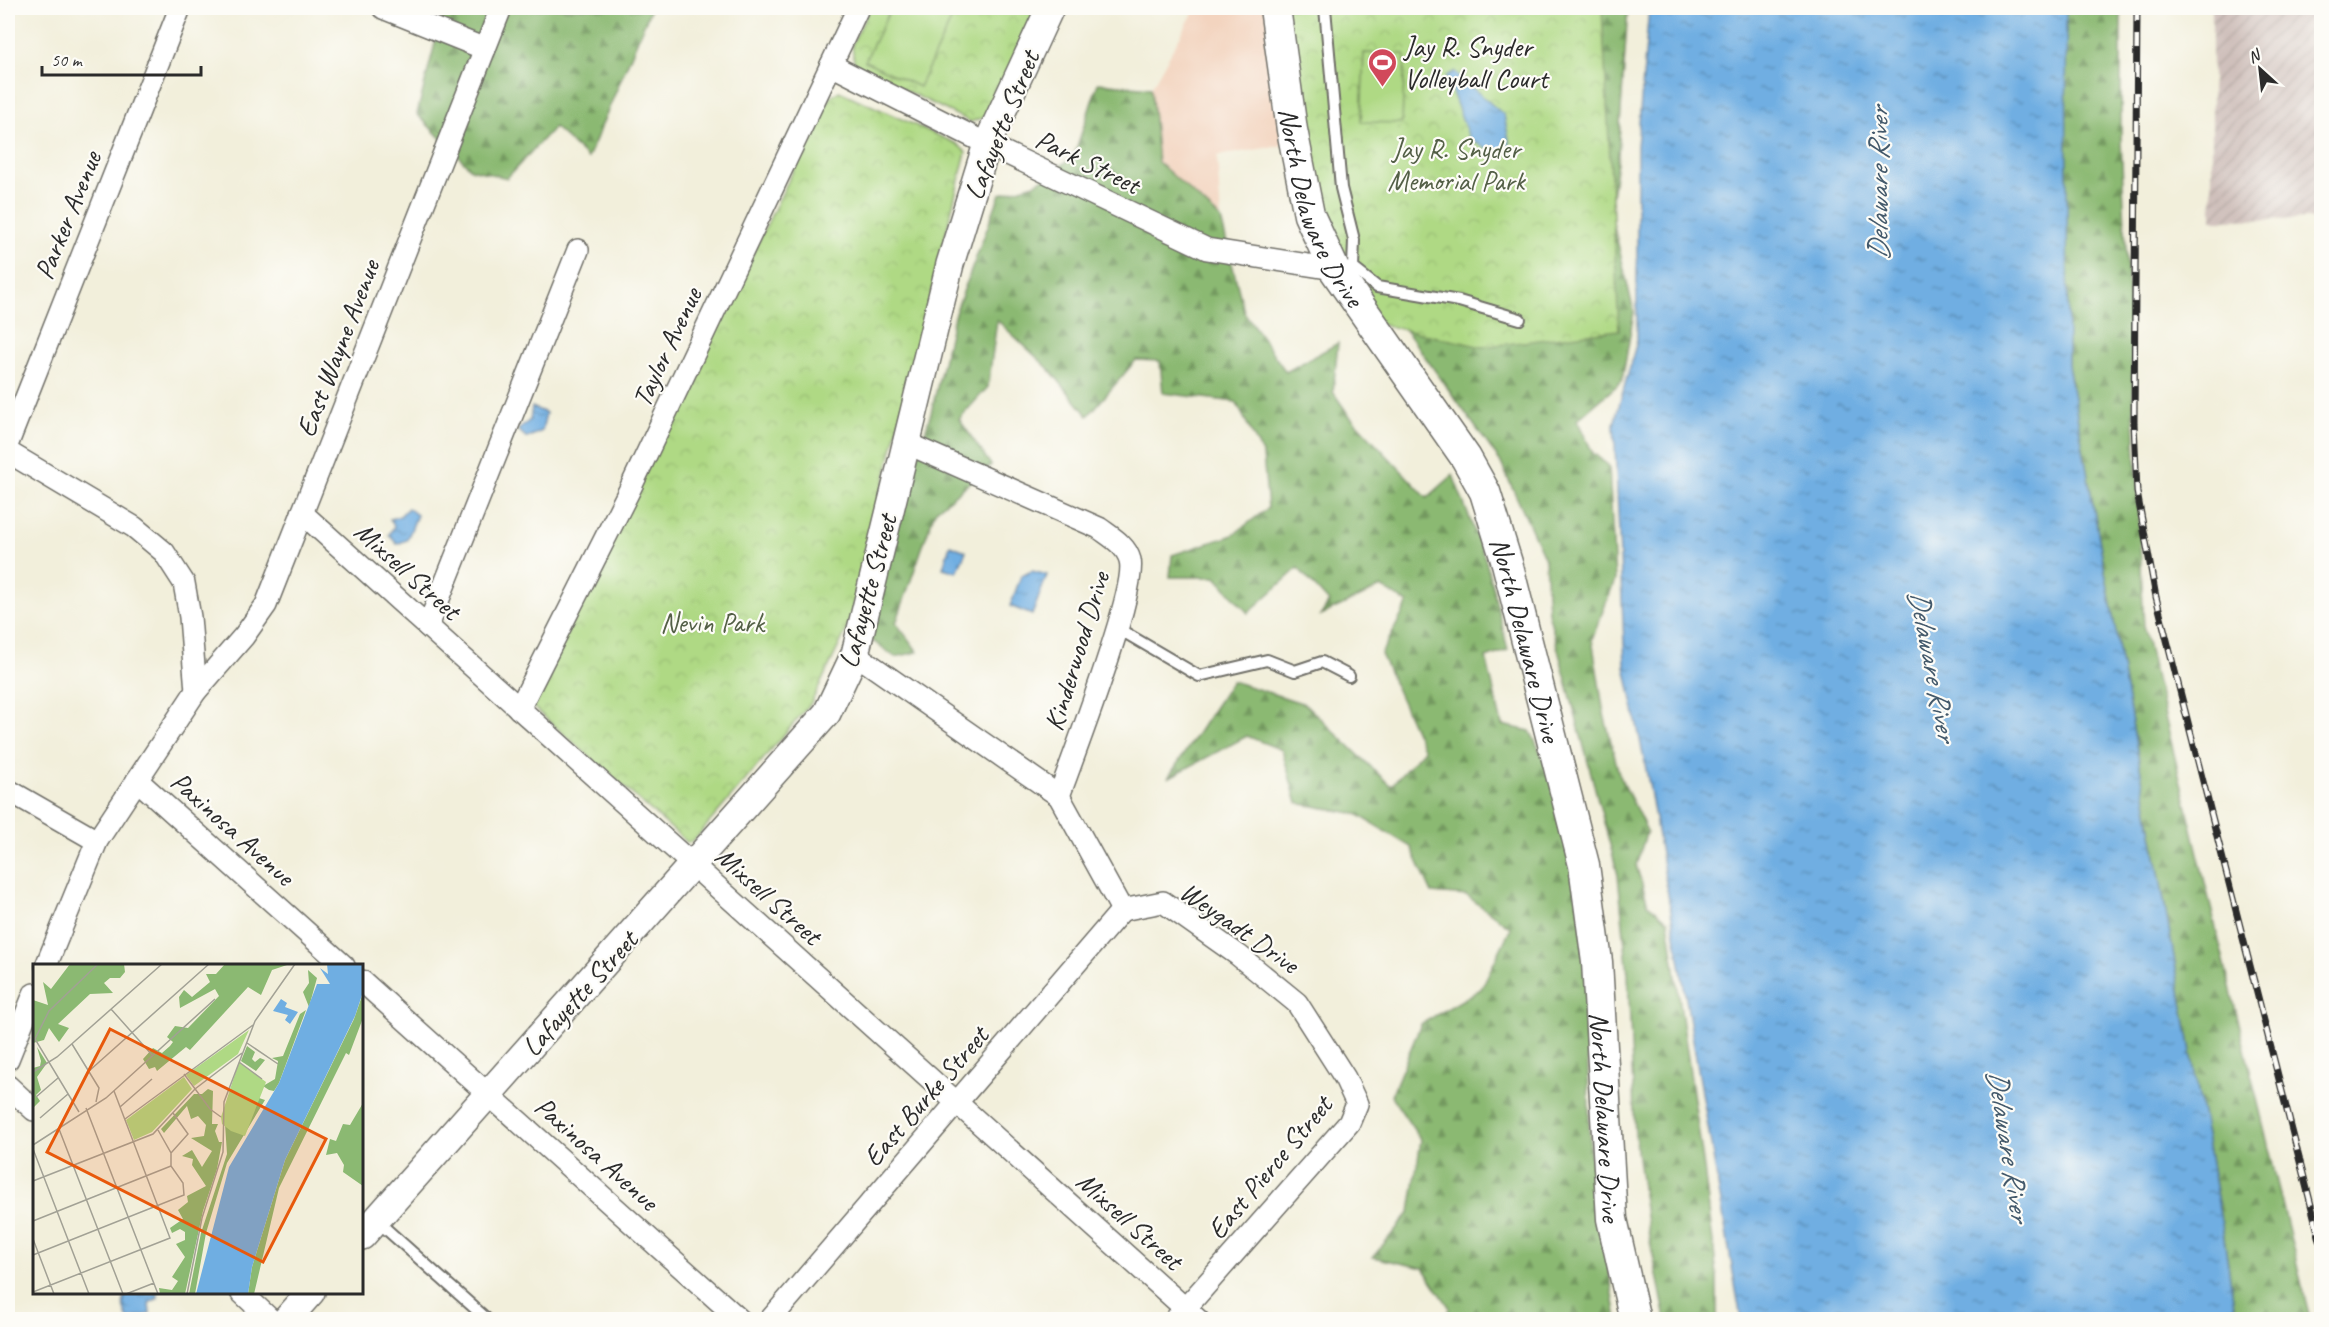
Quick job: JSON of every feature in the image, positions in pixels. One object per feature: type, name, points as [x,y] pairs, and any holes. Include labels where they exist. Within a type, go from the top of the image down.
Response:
[{"type":"main road","name":"North Delaware Drive","points":[[1275,8],[1292,130],[1309,215],[1466,458],[1485,492],[1507,563],[1584,865],[1597,962],[1612,1219],[1635,1320]]},
{"type":"street","name":"Parker Avenue","points":[[8,442],[180,8]]},
{"type":"street","points":[[383,8],[485,49]]},
{"type":"street","name":"East Wayne Avenue","points":[[47,964],[97,841],[196,691],[244,636],[266,605],[501,8]]},
{"type":"street","name":"Taylor Avenue","points":[[519,709],[629,491],[858,8]]},
{"type":"street","name":"Lafayette Street","points":[[369,1227],[816,729],[827,713],[855,654],[951,264],[987,144],[1050,8]]},
{"type":"street","name":"Park Street","points":[[831,65],[987,144],[1207,249],[1344,268]]},
{"type":"street","points":[[428,626],[578,250]]},
{"type":"street","name":"Kinderwood Drive","points":[[906,443],[1099,528],[1122,545],[1130,560],[1132,578],[1117,628],[1059,796]]},
{"type":"street","points":[[8,452],[134,527],[164,552],[184,583],[190,617],[196,691]]},
{"type":"street","name":"Mixsell Street","points":[[302,513],[957,1102],[1186,1316]]},
{"type":"street","points":[[855,654],[1059,796],[1122,910]]},
{"type":"street","name":"Paxinosa Avenue","points":[[137,780],[342,964]]},
{"type":"street","points":[[8,790],[97,841]]},
{"type":"street","name":"Weygadt Drive","points":[[1122,910],[1163,902],[1272,982],[1297,1003],[1309,1020],[1357,1104]]},
{"type":"street","name":"East Burke Street","points":[[770,1320],[1122,910]]},
{"type":"street","name":"Paxinosa Avenue","points":[[363,982],[740,1320]]},
{"type":"street","points":[[8,1059],[33,996]]},
{"type":"street","points":[[8,1086],[33,1109]]},
{"type":"street","name":"East Pierce Street","points":[[1186,1316],[1349,1123],[1357,1104]]},
{"type":"street","points":[[242,1294],[271,1320]]},
{"type":"street","points":[[286,1320],[309,1294]]},
{"type":"lane","points":[[1325,8],[1341,188],[1354,240],[1344,268],[1377,287],[1459,301],[1520,319]]},
{"type":"lane","points":[[1117,628],[1199,676],[1267,660],[1295,671],[1322,662],[1349,676]]},
{"type":"lane","points":[[369,1227],[488,1320]]},
{"type":"shaded area","points":[[1196,8],[1267,8],[1284,145],[1217,156],[1221,219],[1158,162],[1151,88]]},
{"type":"shaded area","points":[[2212,8],[2321,8],[2321,219],[2212,220]]},
{"type":"green space","points":[[444,8],[651,8],[588,158],[554,127],[507,178],[471,169],[417,114]]},
{"type":"green space","points":[[870,8],[1041,8],[992,114],[971,122],[863,70],[854,62],[852,44]]},
{"type":"green space","points":[[891,8],[957,8],[919,87],[865,61]]},
{"type":"green space","name":"Jay R. Snyder Memorial Park","points":[[1275,8],[1602,8],[1619,330],[1482,347],[1370,322],[1334,269]]},
{"type":"green space","points":[[1592,8],[1628,8],[1618,155],[1610,210],[1634,312],[1622,381],[1577,420],[1593,453],[1609,466],[1615,580],[1592,639],[1604,714],[1619,774],[1647,831],[1636,865],[1648,904],[1668,921],[1704,1168],[1717,1276],[1717,1319],[1666,1319],[1648,1231],[1635,1136],[1628,975],[1618,875],[1548,612],[1545,559],[1500,461],[1397,318]]},
{"type":"green space","points":[[2064,8],[2121,8],[2121,141],[2144,629],[2310,1319],[2236,1319],[2222,1225],[2068,365]]},
{"type":"green space","name":"Jay R. Snyder Volleyball Court","points":[[1364,53],[1405,54],[1402,123],[1361,122]]},
{"type":"green space","points":[[1098,83],[1151,88],[1158,162],[1221,219],[1244,312],[1286,372],[1338,343],[1333,392],[1348,414],[1427,498],[1453,475],[1486,561],[1508,650],[1486,658],[1502,725],[1530,731],[1553,776],[1585,940],[1590,1155],[1617,1319],[1443,1319],[1450,1308],[1423,1268],[1373,1257],[1410,1212],[1421,1140],[1391,1096],[1421,1024],[1481,989],[1511,928],[1467,896],[1432,893],[1411,847],[1357,814],[1297,803],[1282,750],[1247,736],[1168,778],[1232,681],[1305,704],[1391,786],[1424,750],[1381,654],[1408,603],[1381,587],[1321,615],[1329,602],[1298,568],[1248,613],[1216,577],[1170,577],[1172,555],[1233,535],[1268,508],[1263,455],[1236,402],[1163,393],[1160,361],[1136,360],[1088,416],[1049,369],[997,320],[988,387],[959,419],[991,465],[935,511],[896,623],[918,652],[895,657],[870,639],[884,566],[931,413],[954,316],[1000,194],[1035,184],[1074,156]]},
{"type":"green space","name":"Nevin Park","points":[[839,91],[957,144],[966,152],[848,627],[811,703],[697,837],[688,843],[533,707],[540,687],[818,120],[830,97]]},
{"type":"water","name":"Delaware River","points":[[1649,8],[2066,8],[2068,365],[2222,1225],[2236,1319],[1741,1319],[1649,784],[1625,666],[1614,424],[1637,341],[1637,146]]},
{"type":"water","points":[[1454,72],[1504,115],[1510,145],[1497,153],[1470,140],[1446,76]]},
{"type":"water","points":[[532,407],[546,413],[542,431],[527,438],[518,430],[530,420]]},
{"type":"water","points":[[408,508],[417,515],[407,540],[397,544],[389,535],[394,526],[390,519],[400,516]]},
{"type":"water","points":[[950,545],[966,551],[957,572],[943,568]]},
{"type":"water","points":[[1032,571],[1047,575],[1032,615],[1010,606],[1021,576]]},
{"type":"water","points":[[127,1294],[157,1294],[158,1298],[149,1303],[150,1314],[128,1319],[124,1299]]},
{"type":"railway","points":[[2137,8],[2134,423],[2137,492],[2156,597],[2322,1248]]},
{"type":"place","name":"Jay R. Snyder Volleyball Court","points":[[1383,88]]}]
